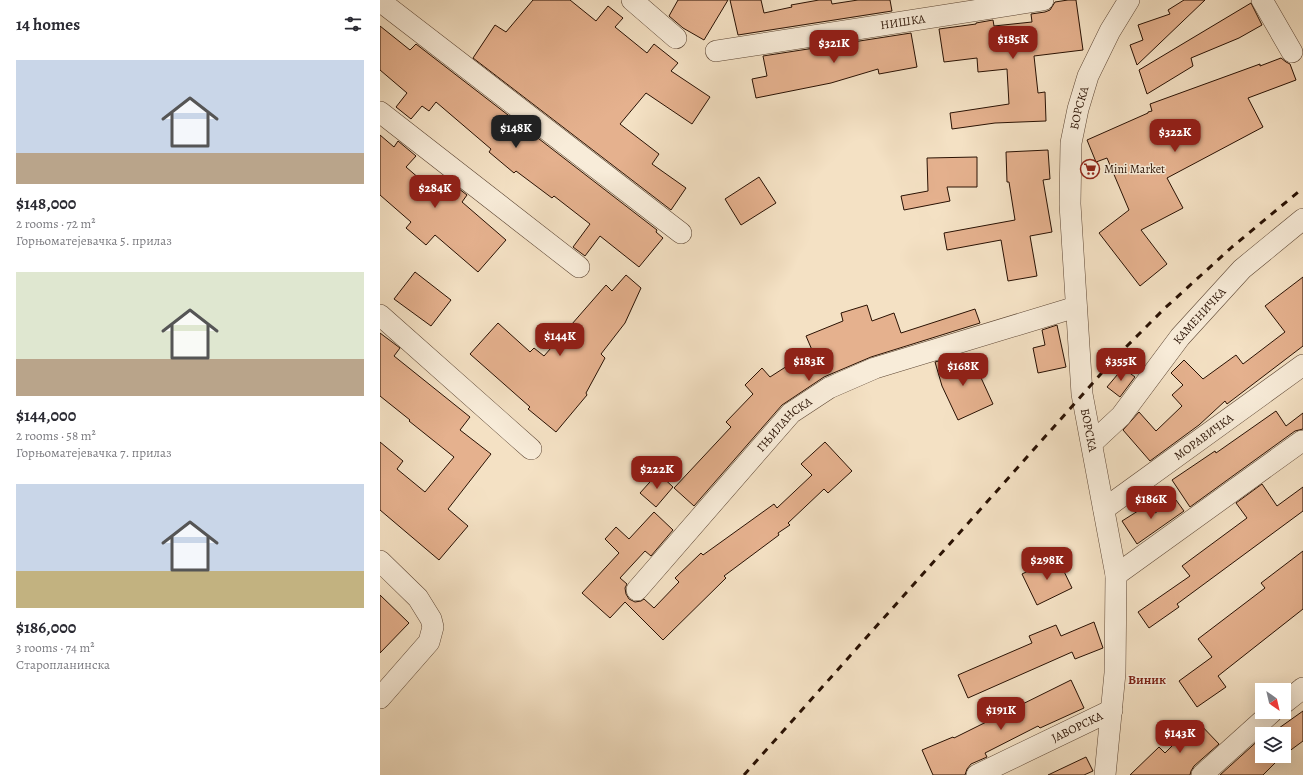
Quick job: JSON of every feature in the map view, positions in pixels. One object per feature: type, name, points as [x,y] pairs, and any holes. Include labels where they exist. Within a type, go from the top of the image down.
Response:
[{"type":"street","points":[[632,0],[676,38]]},
{"type":"street","name":"НИШКА","points":[[716,52],[1043,0]]},
{"type":"street","name":"БОРСКА","points":[[1105,775],[1115,673],[1116,575],[1082,394],[1070,204],[1071,143],[1078,109],[1088,76],[1110,31],[1129,0]]},
{"type":"street","points":[[1262,0],[1292,52]]},
{"type":"street","points":[[380,1],[681,233]]},
{"type":"street","points":[[380,112],[579,267]]},
{"type":"street","name":"КАМЕНИЧКА","points":[[1092,443],[1121,416],[1180,337],[1242,269],[1303,219]]},
{"type":"street","name":"ГЊИЛАНСКА","points":[[637,590],[791,413],[829,388],[875,368],[1076,307]]},
{"type":"street","points":[[380,315],[531,449]]},
{"type":"street","name":"МОРАВИЧКА","points":[[1104,509],[1303,365]]},
{"type":"street","points":[[1116,575],[1302,441]]},
{"type":"street","points":[[380,561],[418,598],[431,619],[433,627],[429,642],[380,698]]},
{"type":"street","points":[[1291,697],[1303,688]]},
{"type":"street","name":"ЈАВОРСКА","points":[[977,775],[1112,710]]},
{"type":"street","points":[[1202,775],[1264,719]]},
{"type":"building","points":[[533,0],[570,0],[596,21],[608,6],[623,18],[615,27],[647,53],[654,44],[678,63],[671,71],[710,97],[692,124],[646,93],[620,124],[659,154],[652,164],[686,188],[671,210],[473,58],[495,25],[506,32]]},
{"type":"building","points":[[678,0],[728,0],[704,40],[683,28],[669,16]]},
{"type":"building","points":[[730,0],[761,0],[764,13],[792,7],[791,5],[819,0],[831,0],[832,4],[858,0],[890,0],[892,11],[738,35]]},
{"type":"building","points":[[1076,0],[1083,50],[1034,56],[1038,93],[1045,92],[1046,121],[995,123],[952,129],[950,113],[1009,104],[1007,69],[978,72],[977,58],[944,62],[939,29],[993,20],[994,26],[1032,22],[1031,14],[1045,12],[1050,10],[1055,2]]},
{"type":"building","points":[[1184,0],[1205,0],[1137,65],[1130,45],[1143,40],[1138,25],[1170,14],[1168,10]]},
{"type":"building","points":[[1251,3],[1262,25],[1239,38],[1191,58],[1193,66],[1147,94],[1139,70]]},
{"type":"building","points":[[380,26],[410,50],[416,44],[657,230],[656,232],[663,238],[639,267],[600,236],[585,256],[573,247],[590,224],[554,196],[552,198],[516,171],[514,173],[489,152],[491,149],[436,102],[429,111],[422,106],[411,119],[396,107],[407,93],[380,70]]},
{"type":"building","points":[[911,33],[917,67],[879,74],[878,69],[831,83],[756,98],[752,79],[767,76],[763,56]]},
{"type":"building","points":[[1281,58],[1290,64],[1296,80],[1248,98],[1263,127],[1167,178],[1183,208],[1141,230],[1167,264],[1140,286],[1099,233],[1129,210],[1107,158],[1096,162],[1087,140],[1152,111],[1150,104],[1260,64],[1260,66]]},
{"type":"building","points":[[380,135],[394,147],[398,141],[416,156],[406,167],[435,192],[446,179],[467,195],[462,202],[506,240],[478,272],[435,235],[426,245],[406,228],[411,222],[380,195]]},
{"type":"building","points":[[1048,150],[1050,179],[1043,180],[1052,232],[1030,236],[1037,276],[1008,281],[1001,240],[947,250],[944,233],[1015,220],[1009,182],[1007,182],[1006,152]]},
{"type":"building","points":[[977,157],[977,187],[947,187],[950,201],[904,210],[901,196],[928,191],[927,158]]},
{"type":"building","points":[[759,177],[776,203],[741,225],[725,199]]},
{"type":"building","points":[[415,272],[451,300],[431,326],[394,299]]},
{"type":"building","points":[[626,275],[641,288],[625,323],[601,354],[605,358],[586,393],[587,395],[556,432],[528,409],[530,407],[470,354],[498,323],[530,352],[534,348],[544,356],[606,285],[612,291]]},
{"type":"building","points":[[1303,277],[1303,346],[1227,404],[1225,401],[1199,425],[1150,461],[1123,430],[1139,412],[1156,431],[1182,406],[1172,395],[1183,385],[1171,373],[1184,360],[1203,379],[1236,355],[1243,364],[1285,332],[1265,306]]},
{"type":"building","points":[[867,305],[872,321],[894,313],[901,333],[975,309],[980,323],[871,357],[824,377],[782,405],[694,506],[674,488],[731,427],[726,422],[753,394],[745,385],[762,368],[770,377],[812,350],[806,336],[843,321],[841,313]]},
{"type":"building","points":[[1057,325],[1066,367],[1038,373],[1033,348],[1045,345],[1042,330]]},
{"type":"building","points":[[380,333],[400,348],[394,356],[470,417],[460,430],[491,454],[448,509],[468,526],[439,560],[380,510],[380,442],[403,461],[397,469],[425,492],[454,457],[380,396]]},
{"type":"building","points":[[964,354],[970,372],[977,369],[993,404],[958,420],[942,386],[935,362]]},
{"type":"building","points":[[1123,368],[1135,377],[1120,397],[1107,387]]},
{"type":"building","points":[[1276,411],[1286,426],[1303,413],[1303,429],[1295,431],[1190,507],[1172,480],[1215,451],[1216,453]]},
{"type":"building","points":[[825,442],[852,471],[828,493],[824,489],[788,523],[790,525],[778,533],[779,535],[724,576],[726,578],[663,640],[625,602],[610,618],[582,593],[619,553],[605,539],[616,527],[629,539],[654,512],[673,530],[651,556],[645,551],[620,578],[627,584],[625,588],[629,599],[635,602],[644,599],[654,608],[679,582],[675,578],[701,553],[703,555],[774,504],[777,508],[812,475],[801,464]]},
{"type":"building","points":[[658,473],[673,487],[656,507],[640,493]]},
{"type":"building","points":[[1262,484],[1277,506],[1303,487],[1303,511],[1177,604],[1179,607],[1149,628],[1138,612],[1190,576],[1182,566],[1247,518],[1236,503]]},
{"type":"building","points":[[1176,500],[1184,511],[1137,544],[1122,521],[1149,504],[1155,513]]},
{"type":"building","points":[[1303,551],[1303,609],[1218,676],[1226,687],[1197,707],[1179,681],[1212,657],[1198,639],[1265,588],[1261,583]]},
{"type":"building","points":[[1057,557],[1072,588],[1037,605],[1022,574]]},
{"type":"building","points":[[380,595],[409,623],[380,653]]},
{"type":"building","points":[[1094,622],[1103,648],[1075,659],[1072,652],[968,698],[958,675],[1032,643],[1029,636],[1056,625],[1061,636]]},
{"type":"building","points":[[1071,680],[1084,708],[1040,728],[1038,726],[985,753],[987,757],[971,764],[965,775],[933,775],[922,750],[953,737],[954,738]]},
{"type":"building","points":[[1303,711],[1303,741],[1291,750],[1291,727],[1280,727]]},
{"type":"building","points":[[1197,721],[1219,744],[1194,766],[1190,775],[1130,775],[1159,747],[1165,753]]},
{"type":"building","points":[[1255,743],[1255,763],[1275,763],[1263,775],[1220,775]]},
{"type":"building","points":[[1086,757],[1093,771],[1084,775],[1048,775]]},
{"type":"railway","points":[[744,775],[1116,357],[1165,308],[1232,247],[1303,188]]},
{"type":"place","name":"Mini Market","points":[[1090,169]]},
{"type":"district","name":"Виник","points":[[1147,679]]}]
